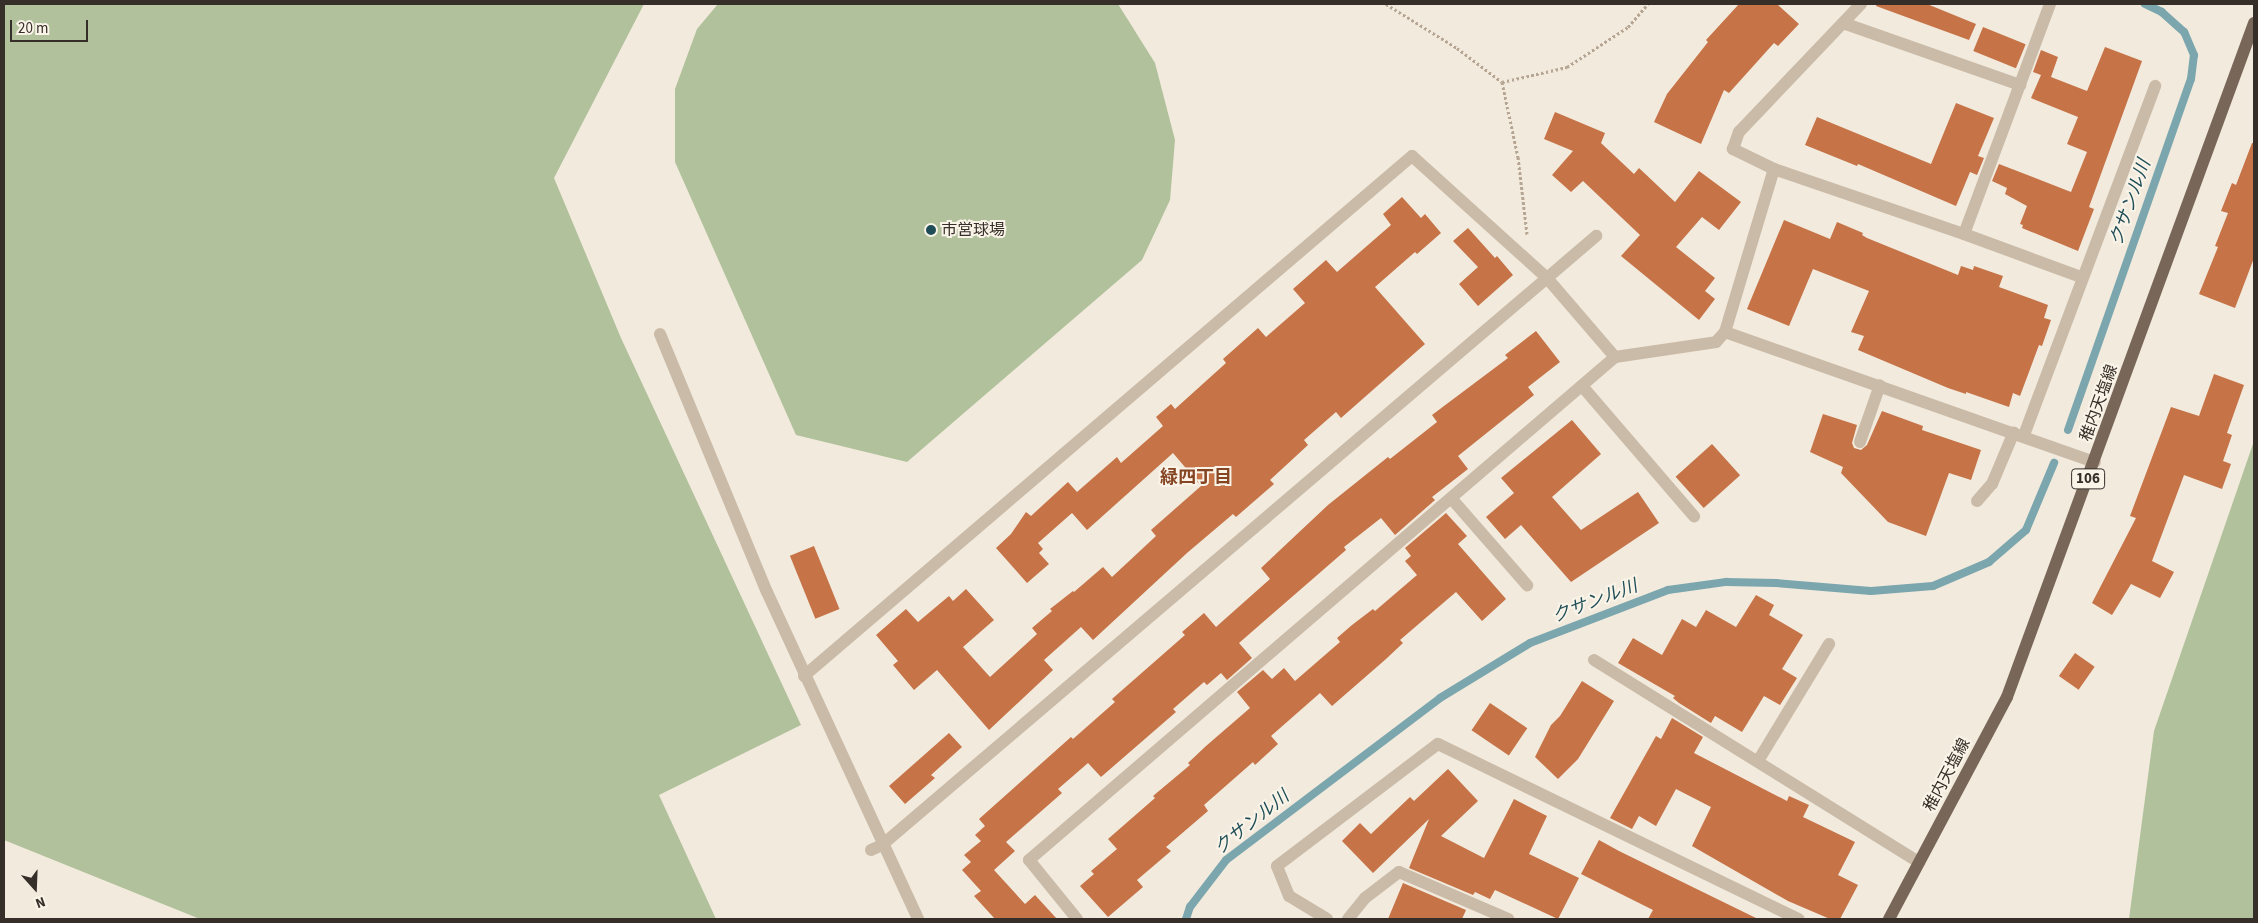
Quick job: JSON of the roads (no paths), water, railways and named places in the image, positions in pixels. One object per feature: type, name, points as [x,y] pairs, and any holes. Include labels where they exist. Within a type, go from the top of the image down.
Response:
[{"type":"main road","name":"稚内天塩線","points":[[1889,919],[2007,697],[2095,462],[2254,23]]},
{"type":"street","points":[[1861,4],[1739,132],[1733,149],[1774,169],[1964,234],[2081,277]]},
{"type":"street","points":[[1964,234],[2050,4]]},
{"type":"street","points":[[1842,23],[2020,85]]},
{"type":"street","points":[[1977,501],[1992,484],[2019,433],[2155,86]]},
{"type":"street","points":[[804,676],[1412,156],[1547,278],[1615,357]]},
{"type":"street","points":[[1077,919],[1029,860],[1615,357],[1716,342],[1725,332],[1774,169]]},
{"type":"street","points":[[876,848],[1596,236]]},
{"type":"street","points":[[1725,332],[2019,433],[2095,462]]},
{"type":"street","points":[[660,334],[876,848],[918,919]]},
{"type":"street","points":[[1582,386],[1694,516]]},
{"type":"street","points":[[1860,442],[1880,386]]},
{"type":"street","points":[[1451,498],[1527,585]]},
{"type":"street","points":[[1758,761],[1828,644]]},
{"type":"street","points":[[1594,660],[1919,862]]},
{"type":"street","points":[[1327,919],[1289,896],[1277,866],[1438,744],[1800,919]]},
{"type":"street","points":[[1348,919],[1365,898],[1399,872],[1508,919]]},
{"type":"waterway","name":"クサンル川","points":[[2068,430],[2191,79],[2194,55],[2184,32],[2162,12],[2145,4]]},
{"type":"waterway","name":"クサンル川","points":[[1186,919],[1190,907],[1226,860],[1440,698],[1530,643],[1668,590],[1726,582],[1776,583],[1871,591],[1933,586],[1989,562],[2026,530],[2054,463]]},
{"type":"place","name":"市営球場","points":[[931,230]]},
{"type":"district","name":"緑四丁目","points":[[1196,478]]}]
